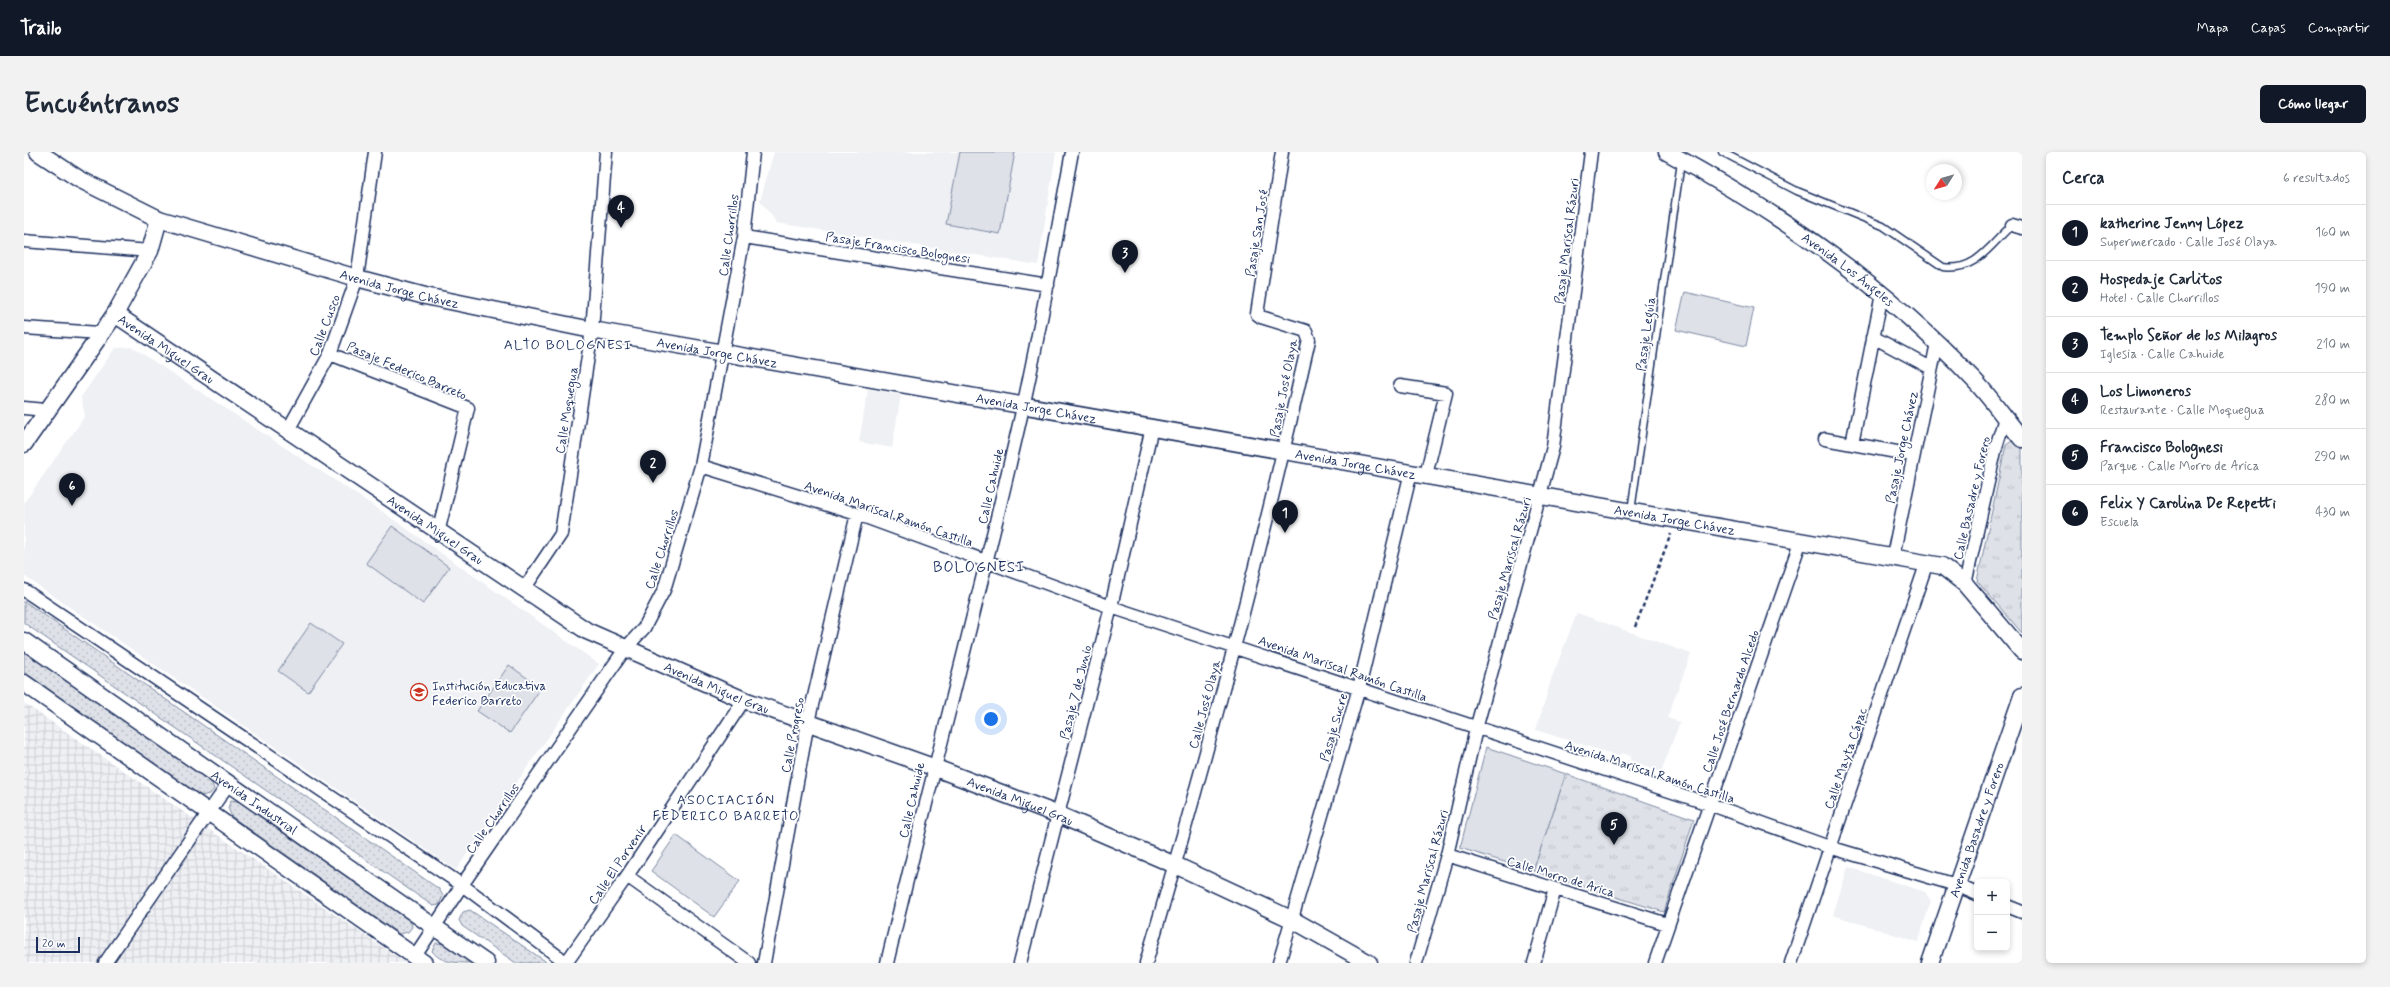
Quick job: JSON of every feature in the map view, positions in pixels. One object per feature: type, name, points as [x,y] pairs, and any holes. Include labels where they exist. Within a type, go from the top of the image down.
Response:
[{"type":"street","name":"Avenida Jorge Chávez","points":[[38,152],[79,180],[159,219],[356,278],[425,296],[592,330],[1927,562],[1950,570],[1965,584],[2022,651]]},
{"type":"street","name":"Calle Cusco","points":[[288,430],[330,354],[356,278],[375,152]]},
{"type":"street","name":"Calle Moquegua","points":[[524,589],[561,534],[592,330],[606,152]]},
{"type":"street","name":"Calle Chorrillos","points":[[420,960],[434,927],[625,649],[644,628],[664,590],[701,466],[744,237],[753,152]]},
{"type":"street","name":"Calle Cahuide","points":[[887,963],[934,767],[986,563],[1023,405],[1048,285],[1072,152]]},
{"type":"street","name":"Pasaje San José","points":[[1261,318],[1257,314],[1282,152]]},
{"type":"street","name":"Pasaje Mariscal Rázuri","points":[[1416,963],[1447,855],[1476,729],[1553,447],[1591,152]]},
{"type":"street","name":"Avenida Los Ángeles","points":[[1667,152],[1801,232],[1841,260],[1937,343],[1975,381],[2022,439]]},
{"type":"street","points":[[24,444],[46,410],[115,314],[150,251],[159,219]]},
{"type":"street","name":"Pasaje Francisco Bolognesi","points":[[744,237],[1048,285]]},
{"type":"street","points":[[24,241],[150,251]]},
{"type":"street","points":[[1852,444],[1882,294]]},
{"type":"street","name":"Avenida Miguel Grau","points":[[115,314],[438,533],[587,631],[744,700],[934,767],[1059,815],[1175,865],[1293,920],[1369,963]]},
{"type":"street","name":"Pasaje José Olaya","points":[[1261,318],[1299,327],[1306,331],[1309,340],[1284,450]]},
{"type":"street","points":[[24,328],[100,333]]},
{"type":"street","points":[[1873,337],[1932,368]]},
{"type":"street","name":"Pasaje Jorge Chávez","points":[[1893,556],[1937,343]]},
{"type":"street","name":"Pasaje Federico Barreto","points":[[330,354],[468,408],[438,533]]},
{"type":"street","name":"Pasaje Sucre","points":[[1279,963],[1293,920],[1359,688],[1418,474],[1446,394],[1400,386]]},
{"type":"street","points":[[24,408],[46,410]]},
{"type":"street","name":"Calle Basadre y Forero","points":[[1965,584],[1996,447],[2005,418]]},
{"type":"street","name":"Pasaje 7 de Junio","points":[[1020,963],[1059,815],[1111,606],[1152,427]]},
{"type":"street","points":[[1825,439],[1913,455]]},
{"type":"street","name":"Calle José Olaya","points":[[1146,963],[1175,865],[1234,646],[1284,450]]},
{"type":"street","name":"Avenida Mariscal Ramón Castilla","points":[[701,466],[857,514],[986,563],[1111,606],[1359,688],[1476,729],[1709,804],[1829,847],[1956,885],[1974,893]]},
{"type":"street","name":"Calle Progreso","points":[[764,963],[808,722],[857,514]]},
{"type":"street","name":"Calle José Bernardo Alcedo","points":[[1655,963],[1667,924],[1801,540]]},
{"type":"street","name":"Calle Mayta Cápac","points":[[1792,963],[1829,847],[1927,562]]},
{"type":"street","points":[[24,590],[462,885],[567,963]]},
{"type":"street","name":"Avenida Industrial","points":[[24,641],[486,963]]},
{"type":"street","points":[[24,683],[420,960]]},
{"type":"street","name":"Avenida Basadre y Forero","points":[[1930,963],[2022,696]]},
{"type":"street","name":"Calle El Porvenir","points":[[567,963],[627,876],[744,700]]},
{"type":"street","points":[[105,963],[229,783]]},
{"type":"street","name":"Calle Morro de Arica","points":[[1447,855],[1667,924]]},
{"type":"street","points":[[627,876],[748,963]]},
{"type":"street","points":[[1534,963],[1555,889]]},
{"type":"street","points":[[2010,907],[2022,912]]},
{"type":"lane","points":[[1722,152],[1732,154],[1797,191],[1883,226],[1943,267],[1954,269],[1966,266],[1978,260],[2017,226]]},
{"type":"lane","name":"Pasaje Leguía","points":[[1631,511],[1682,160]]},
{"type":"path","points":[[1635,627],[1677,519]]},
{"type":"shaded area","points":[[774,152],[1056,152],[1038,265],[777,223],[760,201]]},
{"type":"shaded area","points":[[132,347],[383,512],[599,664],[456,870],[24,576],[24,503],[85,416],[81,397],[115,348]]},
{"type":"shaded area","points":[[868,389],[901,395],[892,448],[859,442]]},
{"type":"shaded area","points":[[1577,613],[1691,654],[1667,718],[1680,722],[1661,772],[1631,761],[1631,756],[1622,753],[1618,756],[1536,730],[1552,677]]},
{"type":"shaded area","points":[[24,703],[194,819],[406,963],[24,963]]},
{"type":"shaded area","points":[[1848,867],[1925,892],[1931,901],[1918,942],[1833,915]]},
{"type":"green space","points":[[960,152],[1015,152],[1000,234],[946,224]]},
{"type":"green space","points":[[1685,292],[1754,308],[1746,346],[1676,330]]},
{"type":"green space","points":[[2015,439],[2022,448],[2022,633],[1977,581],[2006,445]]},
{"type":"green space","points":[[392,526],[449,567],[423,604],[366,563]]},
{"type":"green space","points":[[24,601],[439,889],[443,896],[439,905],[433,906],[24,623]]},
{"type":"green space","points":[[311,623],[342,644],[308,692],[278,671]]},
{"type":"green space","points":[[24,650],[211,782],[214,789],[210,794],[201,796],[24,672]]},
{"type":"green space","points":[[509,665],[541,688],[510,733],[477,711]]},
{"type":"green space","points":[[1486,747],[1566,774],[1533,871],[1460,848]]},
{"type":"green space","points":[[1566,774],[1694,819],[1664,912],[1533,871]]},
{"type":"green space","points":[[231,800],[242,802],[410,919],[412,927],[408,932],[399,934],[232,817],[228,808]]},
{"type":"green space","points":[[676,835],[740,881],[714,917],[651,871]]},
{"type":"green space","points":[[470,910],[546,963],[516,963],[462,926],[459,920],[463,912]]},
{"type":"green space","points":[[436,943],[446,944],[473,963],[450,962],[440,958],[432,951]]},
{"type":"place","name":"Los Limoneros","points":[[621,228]]},
{"type":"place","name":"Templo Señor de los Milagros","points":[[1125,273]]},
{"type":"place","name":"Hospedaje Carlitos","points":[[653,483]]},
{"type":"place","name":"Felix Y Carolina De Repetti","points":[[72,506]]},
{"type":"place","name":"katherine Jenny López","points":[[1285,533]]},
{"type":"place","name":"Institución Educativa Federico Barreto","points":[[419,692]]},
{"type":"place","name":"Francisco Bolognesi","points":[[1614,845]]},
{"type":"district","name":"ALTO BOLOGNESI","points":[[568,344]]},
{"type":"district","name":"BOLOGNESI","points":[[979,567]]},
{"type":"district","name":"ASOCIACIÓN FEDERICO BARRETO","points":[[726,808]]}]
